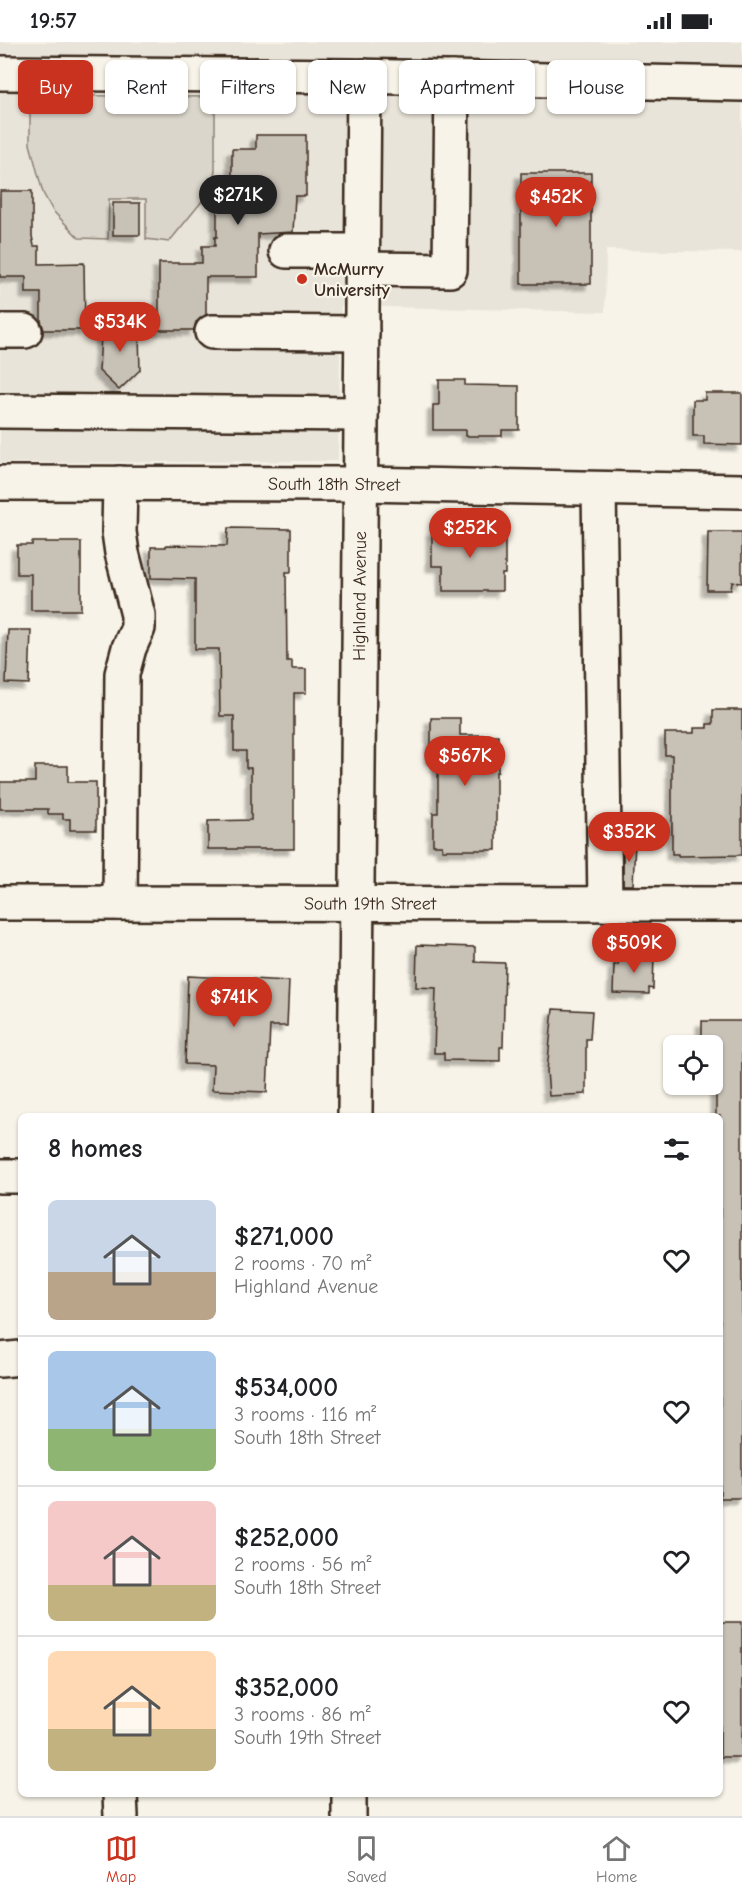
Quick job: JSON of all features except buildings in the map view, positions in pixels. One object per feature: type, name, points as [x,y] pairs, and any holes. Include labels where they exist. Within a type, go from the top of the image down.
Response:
[{"type":"street","points":[[0,73],[308,76]]},
{"type":"street","points":[[535,80],[742,84]]},
{"type":"street","name":"Highland Avenue","points":[[355,1113],[364,114]]},
{"type":"street","points":[[286,251],[450,270],[452,114]]},
{"type":"street","points":[[212,332],[362,333]]},
{"type":"street","points":[[0,411],[361,414]]},
{"type":"street","name":"South 18th Street","points":[[0,483],[360,484],[742,491]]},
{"type":"street","points":[[120,483],[119,532],[138,615],[138,628],[129,648],[122,674],[120,903]]},
{"type":"street","points":[[599,489],[604,904]]},
{"type":"street","name":"South 19th Street","points":[[0,903],[742,904]]},
{"type":"street","points":[[0,1176],[18,1176]]},
{"type":"street","points":[[0,1360],[18,1358]]},
{"type":"street","points":[[120,1797],[121,1816]]},
{"type":"street","points":[[349,1797],[349,1816]]},
{"type":"shaded area","name":"McMurry University","points":[[0,42],[742,42],[742,252],[606,250],[605,312],[341,306],[338,461],[0,463]]},
{"type":"shaded area","points":[[93,96],[105,96],[105,114],[188,114],[188,97],[200,97],[200,114],[215,114],[213,183],[203,200],[169,242],[146,239],[146,199],[109,199],[108,239],[79,238],[53,211],[43,193],[30,144],[30,114],[93,114]]},
{"type":"place","name":"McMurry University","points":[[302,279]]}]
